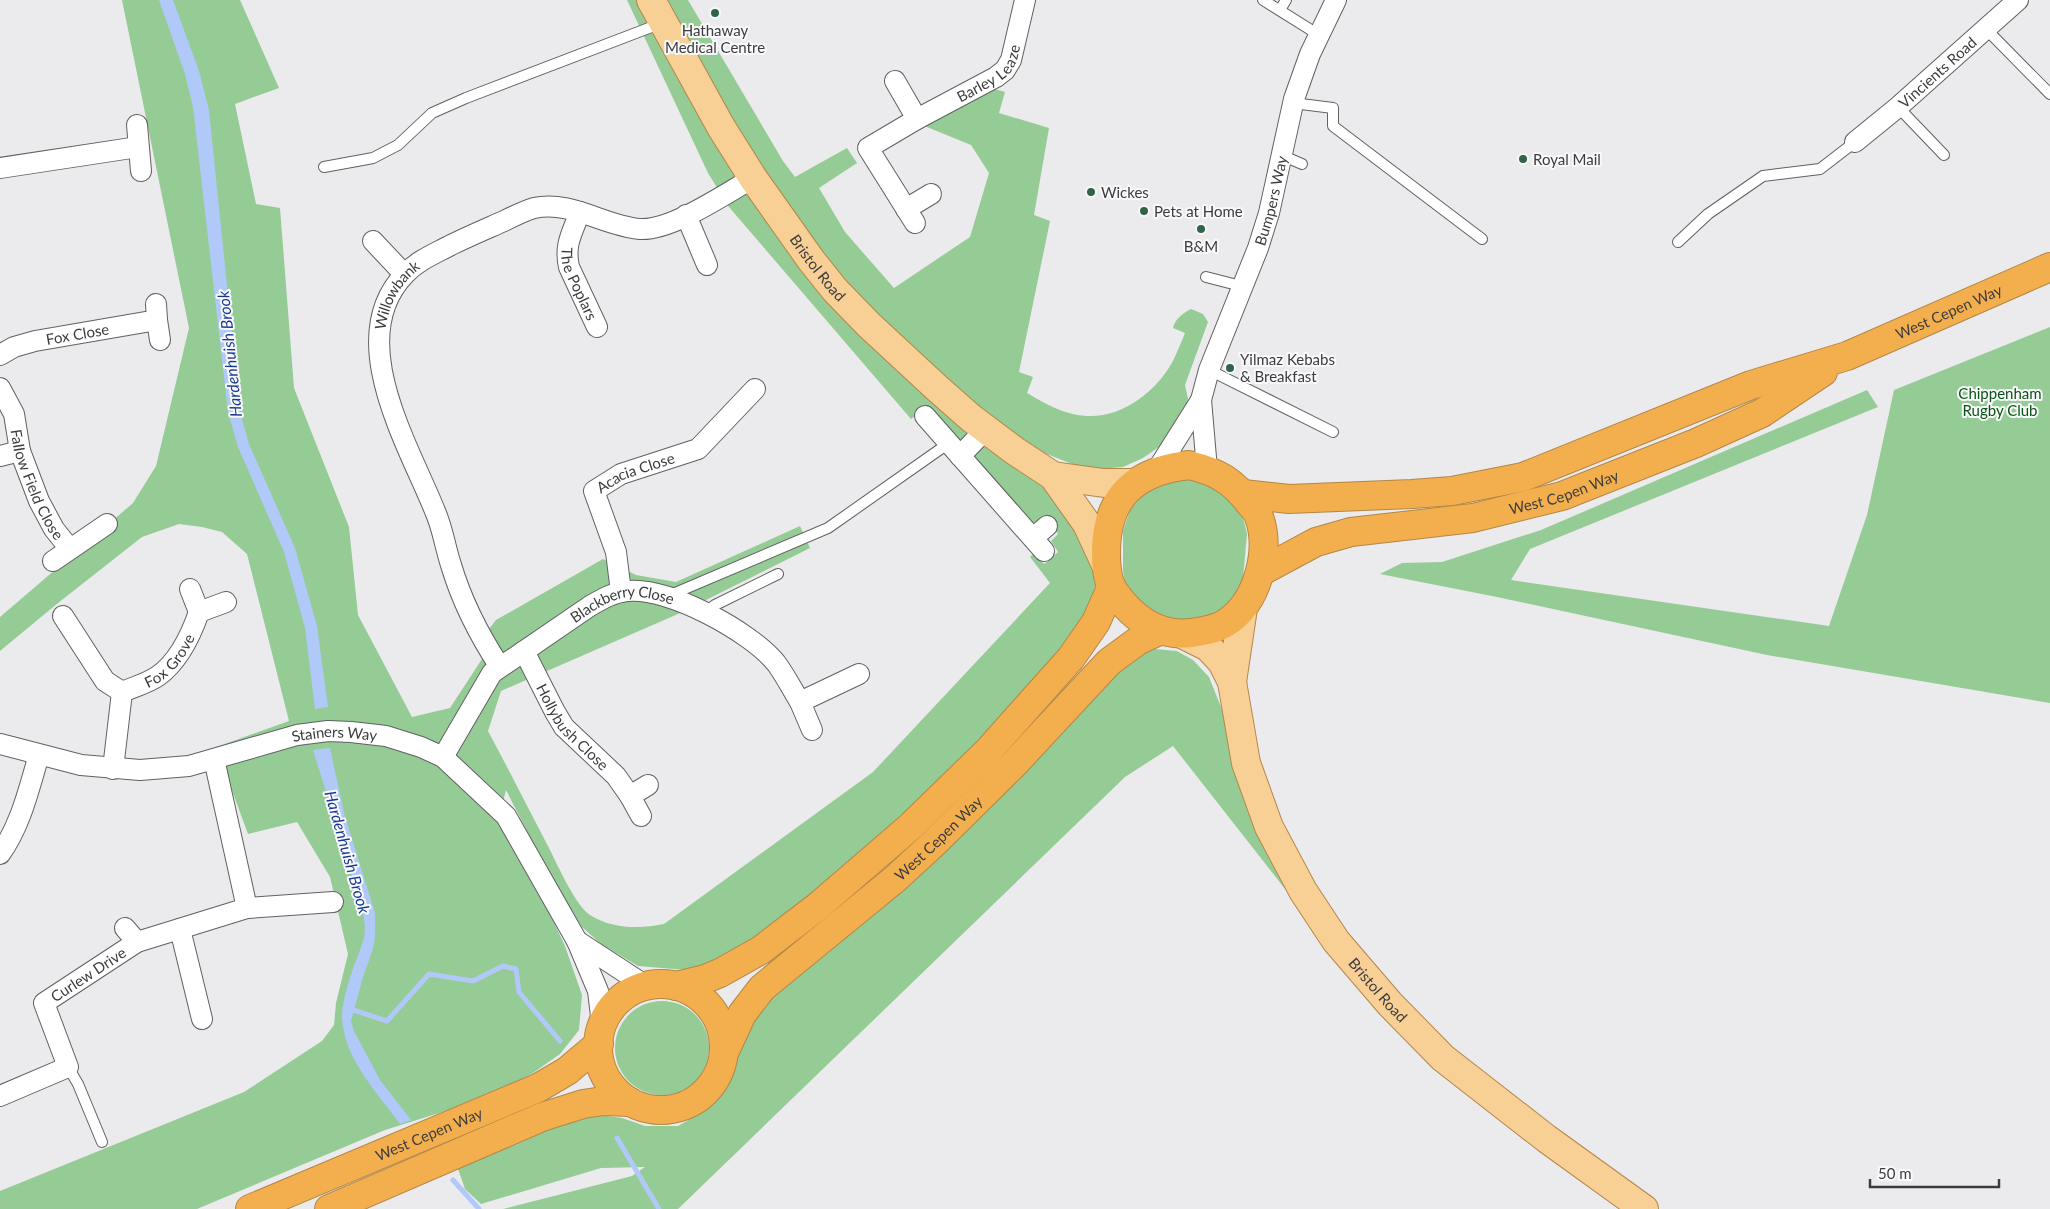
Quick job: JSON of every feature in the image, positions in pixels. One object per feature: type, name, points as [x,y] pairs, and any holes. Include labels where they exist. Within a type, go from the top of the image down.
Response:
[{"type":"highway","name":"West Cepen Way","points":[[1243,494],[1289,499],[1444,491],[1523,477],[1751,385],[1847,356],[2050,267]]},
{"type":"highway","name":"West Cepen Way","points":[[1262,571],[1316,542],[1351,532],[1474,518],[1562,496],[1696,443],[1762,413],[1847,356]]},
{"type":"highway","points":[[1189,465],[1208,469],[1227,479],[1243,494],[1259,516],[1263,535],[1262,571],[1243,608],[1230,621],[1215,628],[1170,632],[1140,620],[1124,606],[1109,576],[1106,536],[1118,499],[1145,478],[1169,467],[1189,465]]},
{"type":"highway","name":"West Cepen Way","points":[[676,986],[720,974],[761,950],[818,907],[911,826],[988,751],[1071,658],[1090,632],[1109,576]]},
{"type":"highway","name":"West Cepen Way","points":[[725,1051],[742,1014],[762,988],[895,880],[1014,764],[1109,662],[1139,640],[1170,632]]},
{"type":"highway","points":[[661,984],[676,986],[693,992],[707,1004],[717,1017],[723,1033],[725,1051],[721,1069],[712,1085],[700,1098],[683,1107],[665,1110],[647,1109],[630,1102],[614,1090],[604,1074],[598,1055],[600,1034],[609,1011],[619,1000],[632,991],[646,986],[661,984]]},
{"type":"highway","name":"West Cepen Way","points":[[250,1209],[538,1088],[568,1071],[600,1034]]},
{"type":"highway","name":"West Cepen Way","points":[[329,1209],[542,1117],[583,1104],[603,1101],[630,1102]]},
{"type":"main road","name":"Bristol Road","points":[[657,11],[712,112],[753,178],[788,231],[835,290],[904,358],[986,429],[1053,476],[1087,524],[1109,576]]},
{"type":"main road","name":"Bristol Road","points":[[1053,476],[1104,483],[1145,478]]},
{"type":"main road","name":"Bristol Road","points":[[1232,682],[1243,608]]},
{"type":"main road","name":"Bristol Road","points":[[1170,632],[1208,647],[1222,662],[1232,682],[1246,763],[1269,827],[1303,891],[1336,941],[1390,1004],[1443,1058],[1547,1139],[1644,1209]]},
{"type":"street","name":"Barley Leaze","points":[[931,194],[910,216],[868,148],[1005,70],[1011,60],[1025,0]]},
{"type":"street","name":"Bumpers Way","points":[[1208,469],[1201,400],[1209,370],[1258,248],[1268,213],[1293,103],[1310,54],[1336,0]]},
{"type":"street","name":"Vincients Road","points":[[1855,142],[1898,107],[2018,0]]},
{"type":"street","points":[[895,81],[917,119]]},
{"type":"street","points":[[137,125],[141,171]]},
{"type":"street","points":[[0,168],[138,147]]},
{"type":"street","name":"Willowbank","points":[[500,667],[474,624],[437,540],[437,514],[383,400],[378,342],[384,308],[404,274],[416,264],[457,242],[531,209],[546,206],[561,207],[623,226],[640,229],[652,228],[686,215],[753,178]]},
{"type":"street","name":"The Poplars","points":[[580,212],[568,241],[566,257],[596,328]]},
{"type":"street","points":[[686,215],[707,265]]},
{"type":"street","points":[[372,240],[404,274]]},
{"type":"street","name":"Fox Close","points":[[0,355],[14,347],[35,341],[157,312],[160,340]]},
{"type":"street","name":"Fallow Field Close","points":[[0,388],[16,420],[20,451],[46,515],[56,533],[70,549]]},
{"type":"street","name":"Acacia Close","points":[[621,592],[616,552],[594,491],[621,474],[698,449],[755,389]]},
{"type":"street","name":"Bumpers Way","points":[[1145,478],[1201,400]]},
{"type":"street","points":[[924,416],[1041,538]]},
{"type":"street","points":[[954,449],[986,429]]},
{"type":"street","points":[[0,456],[20,451]]},
{"type":"street","name":"Fallow Field Close","points":[[53,561],[107,524]]},
{"type":"street","name":"Fox Grove","points":[[122,692],[157,677],[170,665],[192,631],[199,612],[190,589]]},
{"type":"street","name":"Blackberry Close","points":[[443,757],[480,690],[492,673],[590,606],[604,598],[621,592],[643,591],[667,596],[705,613],[730,627],[765,652],[776,663],[800,702],[812,730]]},
{"type":"street","name":"Fox Grove","points":[[199,612],[226,602]]},
{"type":"street","name":"Fox Grove","points":[[63,616],[105,681],[122,692]]},
{"type":"street","name":"Hollybush Close","points":[[524,651],[554,712],[564,727],[604,764],[630,796],[641,816]]},
{"type":"street","points":[[800,702],[859,674]]},
{"type":"street","name":"Fox Grove","points":[[114,769],[122,692]]},
{"type":"street","name":"Stainers Way","points":[[0,744],[81,765],[140,770],[189,766],[297,735],[328,731],[386,736],[421,747],[443,757],[506,816],[577,941],[598,991],[600,1034]]},
{"type":"street","points":[[0,854],[17,823],[39,755]]},
{"type":"street","points":[[214,759],[247,908]]},
{"type":"street","points":[[630,796],[648,785]]},
{"type":"street","name":"Curlew Drive","points":[[68,1067],[44,1003],[131,935],[180,929],[247,908],[333,902]]},
{"type":"street","points":[[180,929],[202,1019]]},
{"type":"street","name":"Stainers Way","points":[[577,941],[646,986]]},
{"type":"street","points":[[0,1096],[68,1067]]},
{"type":"lane","points":[[1263,0],[1319,35]]},
{"type":"lane","points":[[1280,10],[1286,0]]},
{"type":"lane","points":[[324,167],[373,158],[398,145],[432,113],[657,11]]},
{"type":"lane","points":[[1985,28],[2050,94]]},
{"type":"lane","points":[[1293,103],[1333,108],[1333,126],[1482,239]]},
{"type":"lane","points":[[1898,107],[1944,155]]},
{"type":"lane","points":[[1678,242],[1708,214],[1763,176],[1820,169],[1855,142]]},
{"type":"lane","points":[[1281,155],[1302,164]]},
{"type":"lane","points":[[1206,277],[1242,286]]},
{"type":"lane","points":[[1209,370],[1333,432]]},
{"type":"lane","points":[[667,596],[828,528],[954,449]]},
{"type":"lane","points":[[705,613],[715,604],[778,574]]},
{"type":"lane","points":[[68,1067],[78,1084],[102,1142]]},
{"type":"green space","points":[[122,0],[240,0],[279,88],[235,104],[256,204],[280,208],[294,388],[349,527],[358,615],[412,717],[450,708],[482,659],[489,629],[496,620],[603,559],[636,575],[676,582],[800,526],[810,548],[678,614],[501,691],[488,731],[573,895],[590,915],[607,923],[626,927],[664,924],[873,772],[1050,583],[1030,557],[1034,553],[1044,564],[1058,552],[1051,541],[1058,534],[1045,519],[1030,524],[924,409],[911,419],[729,207],[708,173],[627,0],[688,0],[783,161],[795,177],[847,148],[857,163],[819,188],[845,232],[894,288],[970,237],[989,173],[971,145],[922,125],[991,88],[1005,92],[999,113],[1049,128],[1034,215],[1050,221],[1019,372],[1033,377],[1027,393],[1041,401],[1063,411],[1087,416],[1113,413],[1125,408],[1148,393],[1173,361],[1185,333],[1173,328],[1180,317],[1191,309],[1203,314],[1208,322],[1185,385],[1188,399],[1186,410],[1166,442],[1143,458],[1123,467],[1082,468],[1027,446],[1060,496],[1094,569],[1095,586],[1088,620],[1053,669],[851,866],[745,949],[715,963],[686,970],[638,966],[601,944],[582,927],[552,880],[506,790],[499,817],[536,884],[565,946],[582,995],[579,1030],[560,1054],[506,1092],[385,1130],[197,1209],[0,1209],[0,1191],[244,1092],[322,1041],[334,1025],[336,1003],[348,954],[330,877],[297,822],[248,834],[216,747],[289,721],[247,554],[222,532],[179,524],[142,537],[0,651],[0,617],[133,503],[156,466],[189,328]]},
{"type":"green space","name":"Chippenham Rugby Club","points":[[2050,327],[2050,703],[1767,655],[1380,574],[1402,563],[1442,562],[1541,530],[1867,390],[1878,407],[1530,549],[1511,580],[1829,626],[1867,515],[1894,390]]},
{"type":"green space","points":[[1197,479],[1225,491],[1242,513],[1247,534],[1243,579],[1235,597],[1222,610],[1206,619],[1191,623],[1155,616],[1138,601],[1125,583],[1123,571],[1123,531],[1130,510],[1144,493],[1166,480]]},
{"type":"green space","points":[[1155,649],[1177,651],[1193,660],[1209,677],[1221,707],[1238,763],[1304,913],[1173,746],[1125,777],[678,1209],[503,1209],[632,1176],[645,1167],[601,1168],[481,1204],[465,1189],[458,1169],[562,1122],[600,1115],[622,1118],[645,1126],[678,1126],[704,1111],[720,1094],[736,1066],[745,1030],[763,998],[1094,689],[1131,659]]},
{"type":"green space","points":[[662,1001],[680,1005],[695,1015],[705,1030],[709,1048],[705,1066],[695,1081],[680,1091],[662,1095],[644,1091],[629,1081],[619,1066],[615,1048],[619,1030],[629,1015],[644,1005]]},
{"type":"water","points":[[159,0],[173,0],[199,71],[209,110],[240,412],[249,444],[295,548],[317,626],[328,707],[315,709],[305,628],[284,552],[238,447],[228,412],[193,107],[185,74]]},
{"type":"water","points":[[330,748],[344,813],[375,913],[373,949],[351,1021],[354,1031],[380,1080],[411,1120],[400,1124],[358,1066],[346,1040],[343,1026],[342,1015],[345,997],[364,938],[365,926],[362,907],[313,750]]},
{"type":"waterway","name":"Hardenhuish Brook","points":[[347,1008],[387,1021],[429,974],[473,981],[503,966],[516,969],[519,992],[560,1041]]},
{"type":"waterway","name":"Hardenhuish Brook","points":[[617,1138],[659,1209]]},
{"type":"waterway","points":[[453,1180],[479,1209]]},
{"type":"place","name":"Hathaway Medical Centre","points":[[715,13]]},
{"type":"place","name":"Royal Mail","points":[[1523,159]]},
{"type":"place","name":"Wickes","points":[[1091,192]]},
{"type":"place","name":"Pets at Home","points":[[1144,211]]},
{"type":"place","name":"B&M","points":[[1201,229]]},
{"type":"place","name":"Yilmaz Kebabs & Breakfast","points":[[1230,368]]}]
